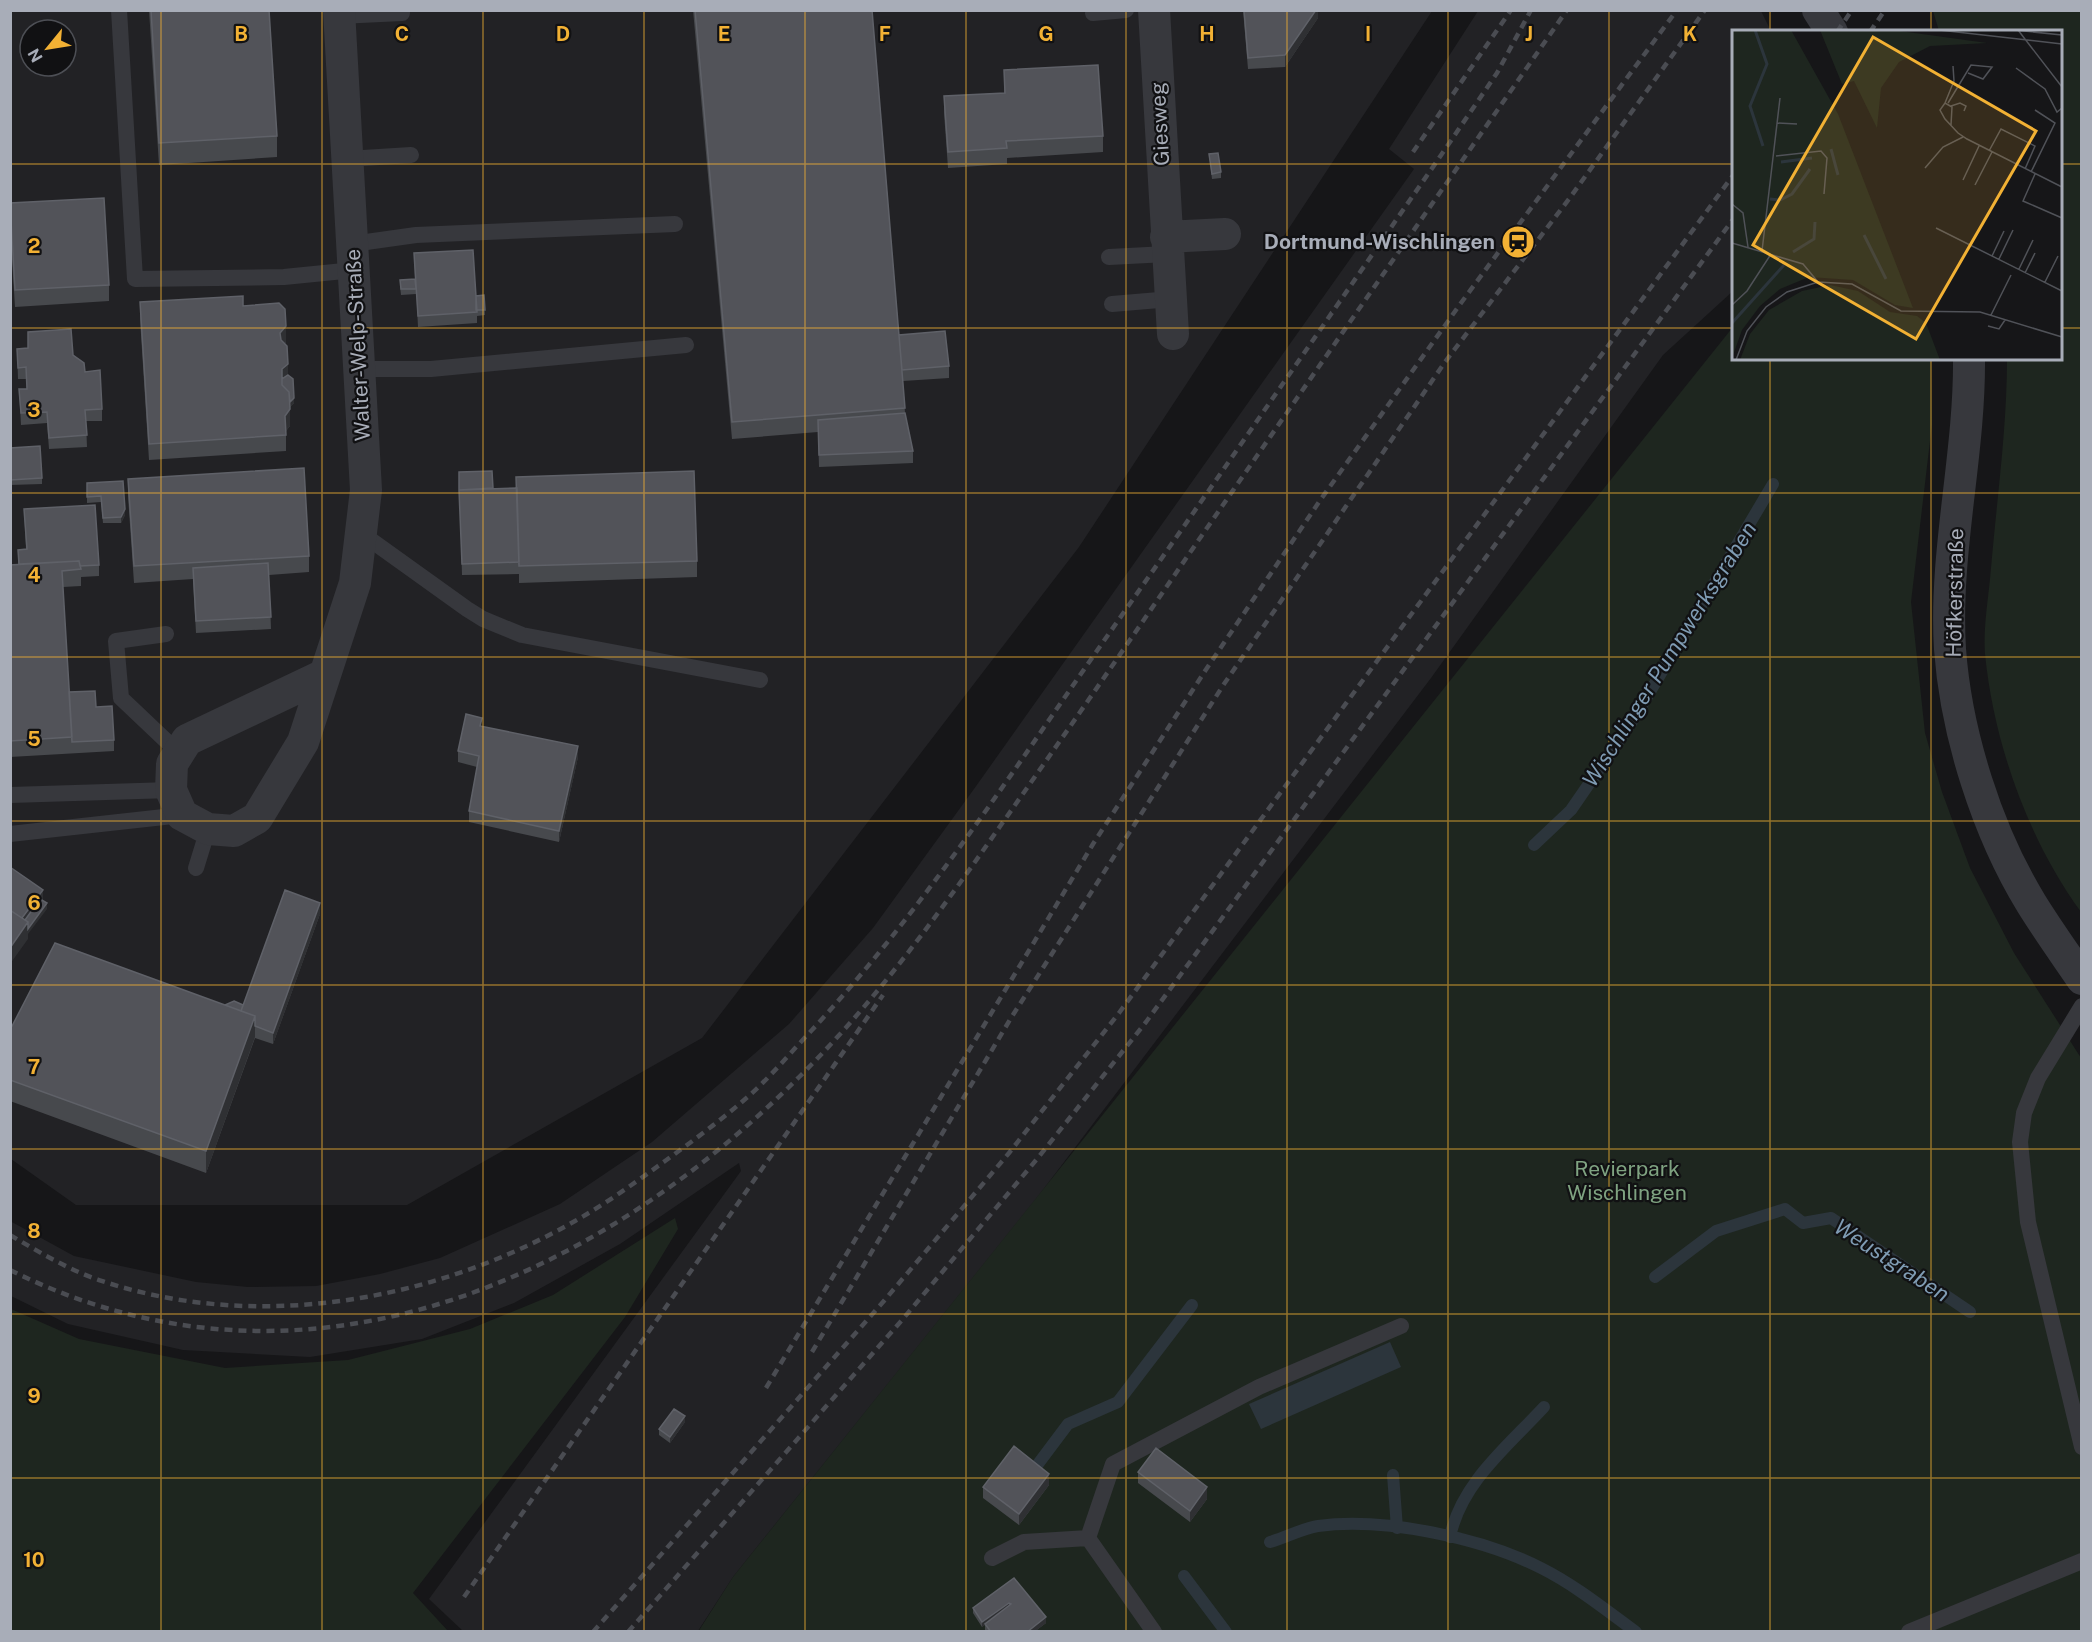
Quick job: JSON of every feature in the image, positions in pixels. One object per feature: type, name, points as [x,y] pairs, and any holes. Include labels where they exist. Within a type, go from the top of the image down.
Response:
[{"type":"street","name":"Giesweg","points":[[1154,10],[1173,334]]},
{"type":"street","points":[[1818,10],[1831,30]]},
{"type":"street","name":"Walter-Welp-Straße","points":[[187,811],[234,831],[257,818],[303,742],[355,583],[366,490],[339,13]]},
{"type":"street","points":[[1167,245],[1225,234]]},
{"type":"street","name":"Höfkerstraße","points":[[1969,360],[1969,402],[1958,502],[1950,649],[1962,726],[1975,775],[2004,850],[2031,902],[2082,979]]},
{"type":"street","points":[[187,811],[172,764],[187,740],[324,675]]},
{"type":"lane","points":[[119,10],[135,279],[284,277],[353,257],[416,235],[675,224]]},
{"type":"lane","points":[[1093,13],[1126,10]]},
{"type":"lane","points":[[339,13],[402,13]]},
{"type":"lane","points":[[347,159],[411,155]]},
{"type":"lane","points":[[1109,257],[1167,245]]},
{"type":"lane","points":[[1112,304],[1171,299]]},
{"type":"lane","points":[[359,369],[431,369],[686,345]]},
{"type":"lane","points":[[361,533],[483,620],[522,635],[760,680]]},
{"type":"lane","points":[[166,634],[116,641],[121,698],[179,753]]},
{"type":"lane","points":[[10,795],[187,811]]},
{"type":"lane","points":[[10,834],[187,811]]},
{"type":"lane","points":[[187,811],[196,868]]},
{"type":"lane","points":[[2082,1006],[2038,1078],[2024,1113],[2020,1142],[2028,1222],[2082,1447]]},
{"type":"lane","points":[[1088,1539],[1113,1464],[1259,1387],[1401,1326]]},
{"type":"lane","points":[[992,1558],[1024,1542],[1088,1539]]},
{"type":"lane","points":[[1088,1539],[1154,1632]]},
{"type":"lane","points":[[1909,1632],[2082,1561]]},
{"type":"shaded area","points":[[11,11],[1432,11],[1079,547],[702,1038],[407,1205],[76,1205],[11,1159]]},
{"type":"shaded area","points":[[1478,11],[1761,11],[1770,30],[1732,30],[1732,292],[1663,355],[1431,678],[1036,1199],[733,1577],[698,1631],[463,1631],[429,1599],[741,1171],[739,1163],[620,1244],[514,1303],[422,1339],[310,1357],[183,1350],[68,1324],[11,1296],[10,1221],[74,1256],[196,1282],[248,1287],[316,1286],[380,1274],[440,1258],[560,1204],[652,1142],[789,1024],[873,928],[1414,169],[1389,149]]},
{"type":"shaded area","points":[[1390,1342],[1401,1367],[1261,1429],[1249,1404]]},
{"type":"green space","points":[[1933,11],[2081,11],[2081,912],[2045,854],[2016,789],[1996,722],[1985,654],[1985,622],[2004,437],[2007,360],[2062,360],[2062,30],[1939,30]]},
{"type":"green space","name":"Revierpark Wischlingen","points":[[1732,328],[1732,360],[1931,360],[1932,424],[1911,602],[1925,733],[1942,792],[1970,868],[2014,953],[2081,1058],[2081,1631],[698,1632],[733,1577]]},
{"type":"green space","points":[[675,1218],[678,1229],[625,1317],[413,1593],[448,1631],[11,1631],[11,1309],[79,1339],[225,1368],[348,1360],[470,1329],[553,1295]]},
{"type":"building","points":[[151,10],[269,10],[277,136],[159,143]]},
{"type":"building","points":[[695,10],[872,10],[905,408],[732,422]]},
{"type":"building","points":[[1244,10],[1316,10],[1285,55],[1248,58]]},
{"type":"building","points":[[1098,65],[1103,136],[1006,141],[1007,148],[948,152],[944,96],[1005,93],[1004,70]]},
{"type":"building","points":[[1218,153],[1221,172],[1212,174],[1209,154]]},
{"type":"building","points":[[104,198],[109,285],[15,290],[10,203]]},
{"type":"building","points":[[473,250],[477,312],[418,316],[414,253]]},
{"type":"building","points":[[415,279],[416,289],[401,289],[400,280]]},
{"type":"building","points":[[484,295],[485,310],[476,310],[476,296]]},
{"type":"building","points":[[243,296],[243,306],[279,303],[285,309],[286,326],[280,333],[281,340],[287,346],[288,364],[282,369],[282,385],[289,392],[290,409],[285,416],[286,435],[149,444],[140,302]]},
{"type":"building","points":[[71,329],[73,355],[84,363],[85,372],[100,370],[102,409],[85,410],[87,435],[49,438],[47,412],[21,413],[19,389],[27,389],[26,367],[18,368],[17,349],[28,348],[28,332]]},
{"type":"building","points":[[945,331],[949,366],[902,370],[899,335]]},
{"type":"building","points":[[288,375],[293,379],[294,398],[290,402],[289,392],[282,385],[282,379]]},
{"type":"building","points":[[905,413],[913,451],[819,455],[818,420]]},
{"type":"building","points":[[40,446],[42,478],[10,480],[10,448]]},
{"type":"building","points":[[304,468],[309,556],[134,566],[128,479]]},
{"type":"building","points":[[492,471],[493,488],[459,490],[459,472]]},
{"type":"building","points":[[694,471],[697,561],[519,566],[516,477]]},
{"type":"building","points":[[123,481],[125,509],[121,517],[103,518],[101,496],[87,497],[87,483]]},
{"type":"building","points":[[517,488],[519,562],[462,564],[459,490]]},
{"type":"building","points":[[95,505],[99,565],[80,566],[79,561],[19,564],[18,550],[27,549],[24,509]]},
{"type":"building","points":[[79,561],[81,569],[62,571],[72,737],[10,741],[10,565]]},
{"type":"building","points":[[268,563],[271,617],[196,621],[193,568]]},
{"type":"building","points":[[95,691],[96,707],[112,706],[114,740],[72,742],[69,692]]},
{"type":"building","points":[[466,714],[482,718],[480,726],[578,746],[559,831],[469,811],[479,756],[458,751]]},
{"type":"building","points":[[10,867],[43,890],[22,918],[10,910]]},
{"type":"building","points":[[285,890],[320,903],[273,1033],[255,1026],[255,1016],[241,1011]]},
{"type":"building","points":[[40,899],[47,903],[28,929],[28,922],[25,920]]},
{"type":"building","points":[[10,910],[28,922],[10,948]]},
{"type":"building","points":[[55,943],[255,1016],[206,1151],[10,1080],[10,1030]]},
{"type":"building","points":[[234,1001],[243,1005],[241,1011],[225,1005]]},
{"type":"building","points":[[674,1409],[685,1416],[670,1437],[659,1429]]},
{"type":"building","points":[[1014,1446],[1049,1474],[1019,1514],[983,1487]]},
{"type":"building","points":[[1156,1448],[1207,1487],[1190,1511],[1138,1472]]},
{"type":"building","points":[[1014,1578],[1046,1617],[1027,1632],[991,1632],[985,1624],[1011,1604],[1009,1603],[982,1622],[973,1608]]},
{"type":"waterway","name":"Wischlinger Pumpwerksgraben","points":[[1534,845],[1571,810],[1635,717],[1773,484]]},
{"type":"waterway","name":"Weustgraben","points":[[1655,1277],[1716,1231],[1785,1209],[1803,1223],[1831,1218],[1970,1312]]},
{"type":"waterway","name":"Wischlinger Pumpwerksgraben","points":[[1032,1472],[1068,1424],[1118,1402],[1192,1305]]},
{"type":"waterway","points":[[1450,1537],[1464,1499],[1475,1482],[1501,1451],[1544,1407]]},
{"type":"waterway","points":[[1393,1475],[1397,1528]]},
{"type":"waterway","points":[[1270,1542],[1312,1527],[1344,1524],[1402,1527],[1462,1539],[1517,1557],[1541,1568],[1578,1590],[1636,1632]]},
{"type":"waterway","points":[[1184,1576],[1226,1632]]},
{"type":"railway","points":[[1413,152],[1511,10]]},
{"type":"railway","points":[[10,1235],[53,1260],[87,1276],[158,1296],[219,1305],[281,1306],[342,1301],[403,1289],[463,1272],[520,1249],[610,1200],[709,1129],[767,1079],[853,984],[967,837],[1435,164],[1497,73],[1531,10]]},
{"type":"railway","points":[[10,1270],[120,1312],[229,1330],[337,1326],[442,1303],[543,1263],[639,1208],[729,1141],[812,1064],[840,1034],[943,906],[1077,717],[1567,10]]},
{"type":"railway","points":[[766,1388],[1093,844],[1205,671],[1321,499],[1461,303],[1677,10]]},
{"type":"railway","points":[[812,1352],[1011,1018],[1224,684],[1445,362],[1569,199],[1705,10]]},
{"type":"railway","points":[[1838,30],[1852,10]]},
{"type":"railway","points":[[1871,30],[1885,10]]},
{"type":"railway","points":[[593,1632],[883,1302],[1009,1153],[1119,1013],[1732,177]]},
{"type":"railway","points":[[628,1632],[902,1320],[1037,1159],[1146,1022],[1732,221]]},
{"type":"railway","points":[[464,1597],[883,995]]},
{"type":"place","name":"Dortmund-Wischlingen","points":[[1518,242]]}]
